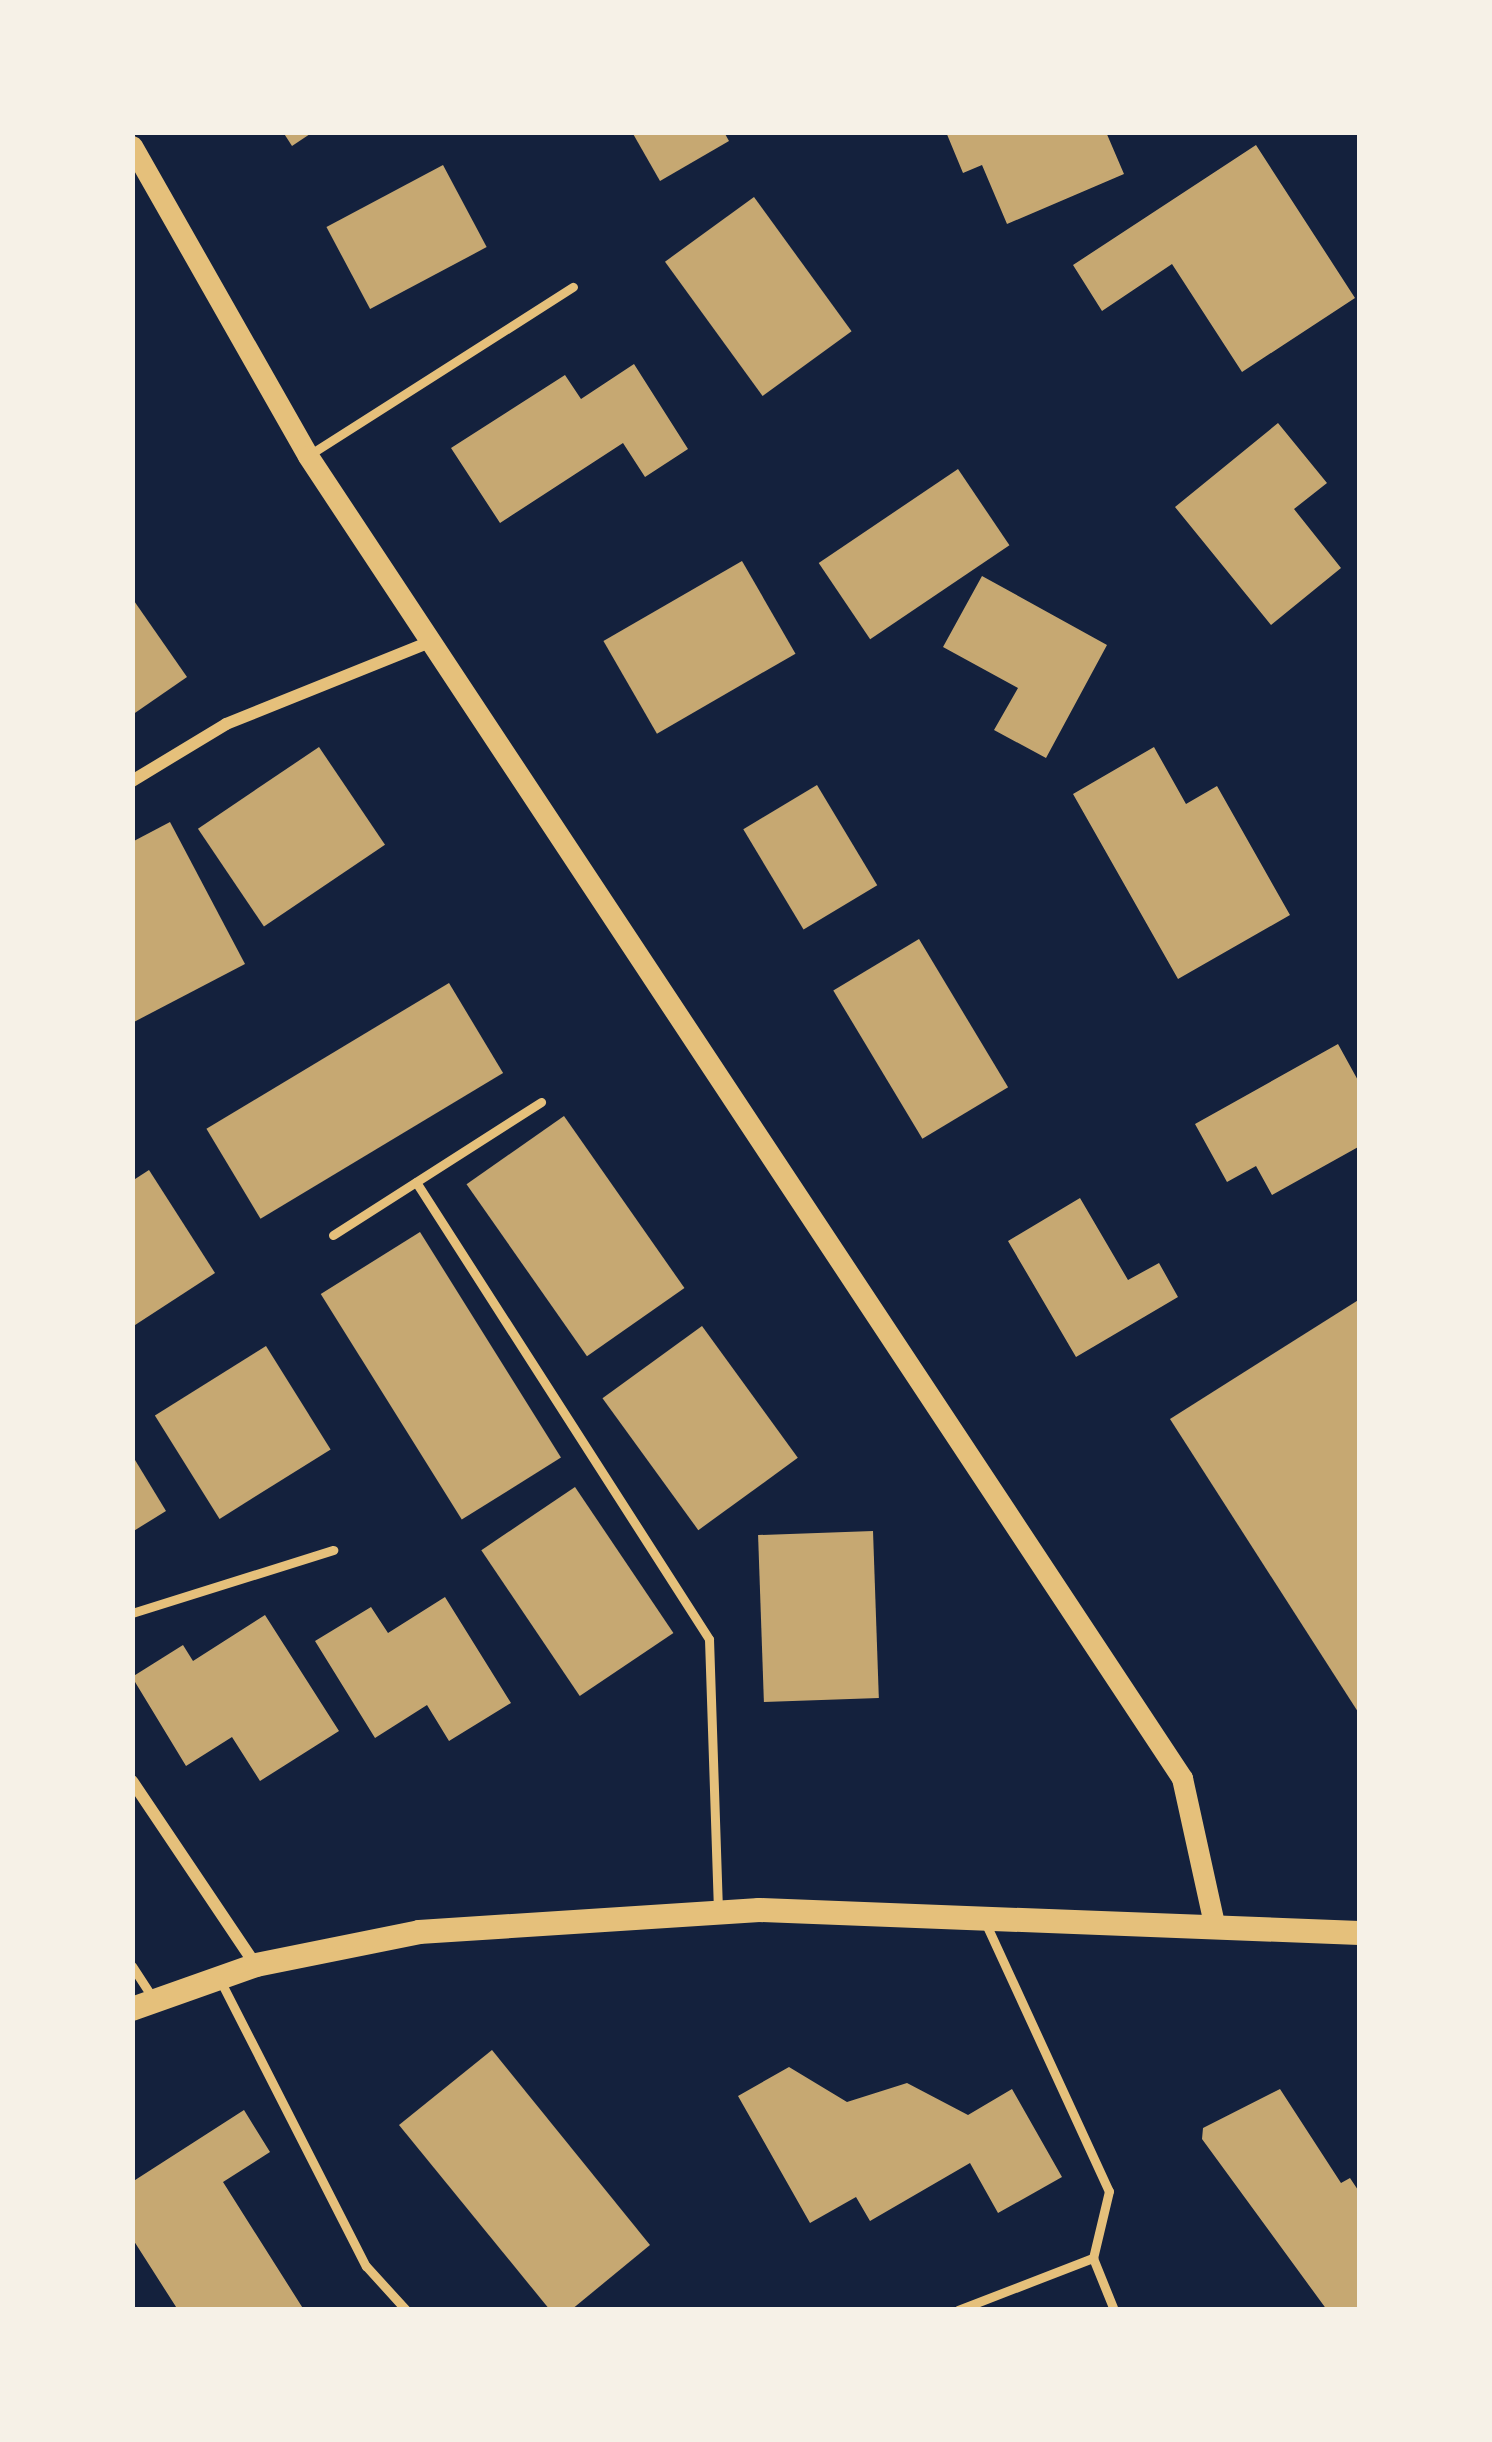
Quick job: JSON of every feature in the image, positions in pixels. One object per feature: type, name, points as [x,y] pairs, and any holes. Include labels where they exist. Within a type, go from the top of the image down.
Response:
[{"type":"main road","points":[[143,2006],[256,1965],[419,1932],[718,1913],[981,1913],[1360,1933]]},
{"type":"street","points":[[132,146],[308,456],[428,643],[1182,1778],[1214,1924]]},
{"type":"street","points":[[132,781],[226,724],[428,643]]},
{"type":"street","points":[[132,1780],[256,1965]]},
{"type":"lane","points":[[308,456],[573,287]]},
{"type":"lane","points":[[333,1235],[541,1102]]},
{"type":"lane","points":[[416,1181],[709,1639],[718,1913]]},
{"type":"lane","points":[[132,1613],[333,1550]]},
{"type":"lane","points":[[981,1913],[1109,2191],[1093,2258],[1114,2310]]},
{"type":"lane","points":[[132,1966],[143,2006]]},
{"type":"lane","points":[[219,1979],[366,2266],[406,2310]]},
{"type":"lane","points":[[958,2310],[1093,2258]]},
{"type":"building","points":[[283,132],[313,132],[292,146]]},
{"type":"building","points":[[632,132],[724,132],[729,141],[660,181]]},
{"type":"building","points":[[946,132],[1106,132],[1124,174],[1007,224],[982,165],[963,173]]},
{"type":"building","points":[[1256,145],[1355,298],[1242,372],[1172,264],[1102,311],[1073,265]]},
{"type":"building","points":[[443,165],[487,247],[370,309],[326,227]]},
{"type":"building","points":[[754,197],[852,331],[763,396],[665,262]]},
{"type":"building","points":[[634,364],[688,449],[645,477],[623,443],[500,523],[451,448],[565,375],[581,399]]},
{"type":"building","points":[[1278,423],[1327,483],[1294,509],[1341,568],[1271,625],[1175,507]]},
{"type":"building","points":[[958,469],[1009,545],[870,639],[819,563]]},
{"type":"building","points":[[742,561],[796,654],[657,734],[603,641]]},
{"type":"building","points":[[982,576],[1107,645],[1046,758],[994,730],[1018,688],[943,647]]},
{"type":"building","points":[[132,598],[187,677],[132,715]]},
{"type":"building","points":[[319,747],[385,845],[264,926],[198,829]]},
{"type":"building","points":[[1154,747],[1186,804],[1217,786],[1290,915],[1178,979],[1073,794]]},
{"type":"building","points":[[817,785],[877,885],[804,930],[743,829]]},
{"type":"building","points":[[170,822],[245,964],[132,1023],[132,842]]},
{"type":"building","points":[[919,939],[1008,1087],[922,1139],[833,991]]},
{"type":"building","points":[[449,983],[503,1073],[261,1219],[206,1129]]},
{"type":"building","points":[[1338,1044],[1360,1084],[1360,1146],[1272,1195],[1256,1166],[1227,1182],[1195,1124]]},
{"type":"building","points":[[564,1116],[684,1288],[587,1356],[467,1184]]},
{"type":"building","points":[[149,1170],[215,1273],[132,1327],[132,1181]]},
{"type":"building","points":[[1080,1198],[1128,1280],[1159,1263],[1178,1297],[1076,1357],[1008,1241]]},
{"type":"building","points":[[420,1232],[561,1458],[462,1520],[321,1294]]},
{"type":"building","points":[[1360,1299],[1360,1715],[1170,1419]]},
{"type":"building","points":[[702,1326],[798,1458],[698,1530],[602,1398]]},
{"type":"building","points":[[266,1346],[331,1449],[220,1519],[155,1415]]},
{"type":"building","points":[[132,1455],[166,1511],[132,1532]]},
{"type":"building","points":[[575,1487],[673,1633],[580,1696],[481,1550]]},
{"type":"building","points":[[873,1531],[879,1698],[764,1702],[758,1535]]},
{"type":"building","points":[[445,1597],[511,1703],[449,1741],[427,1705],[375,1738],[315,1641],[371,1607],[388,1633]]},
{"type":"building","points":[[265,1615],[339,1731],[260,1781],[232,1737],[186,1766],[132,1677],[183,1645],[193,1661]]},
{"type":"building","points":[[492,2050],[650,2245],[571,2310],[550,2310],[399,2125]]},
{"type":"building","points":[[789,2067],[847,2102],[907,2083],[968,2115],[1012,2089],[1062,2177],[998,2213],[970,2163],[870,2221],[856,2197],[810,2223],[738,2096]]},
{"type":"building","points":[[1280,2089],[1341,2183],[1350,2178],[1360,2193],[1360,2310],[1327,2310],[1202,2139],[1203,2128]]},
{"type":"building","points":[[244,2110],[270,2152],[223,2182],[304,2310],[178,2310],[132,2238],[132,2182]]}]
